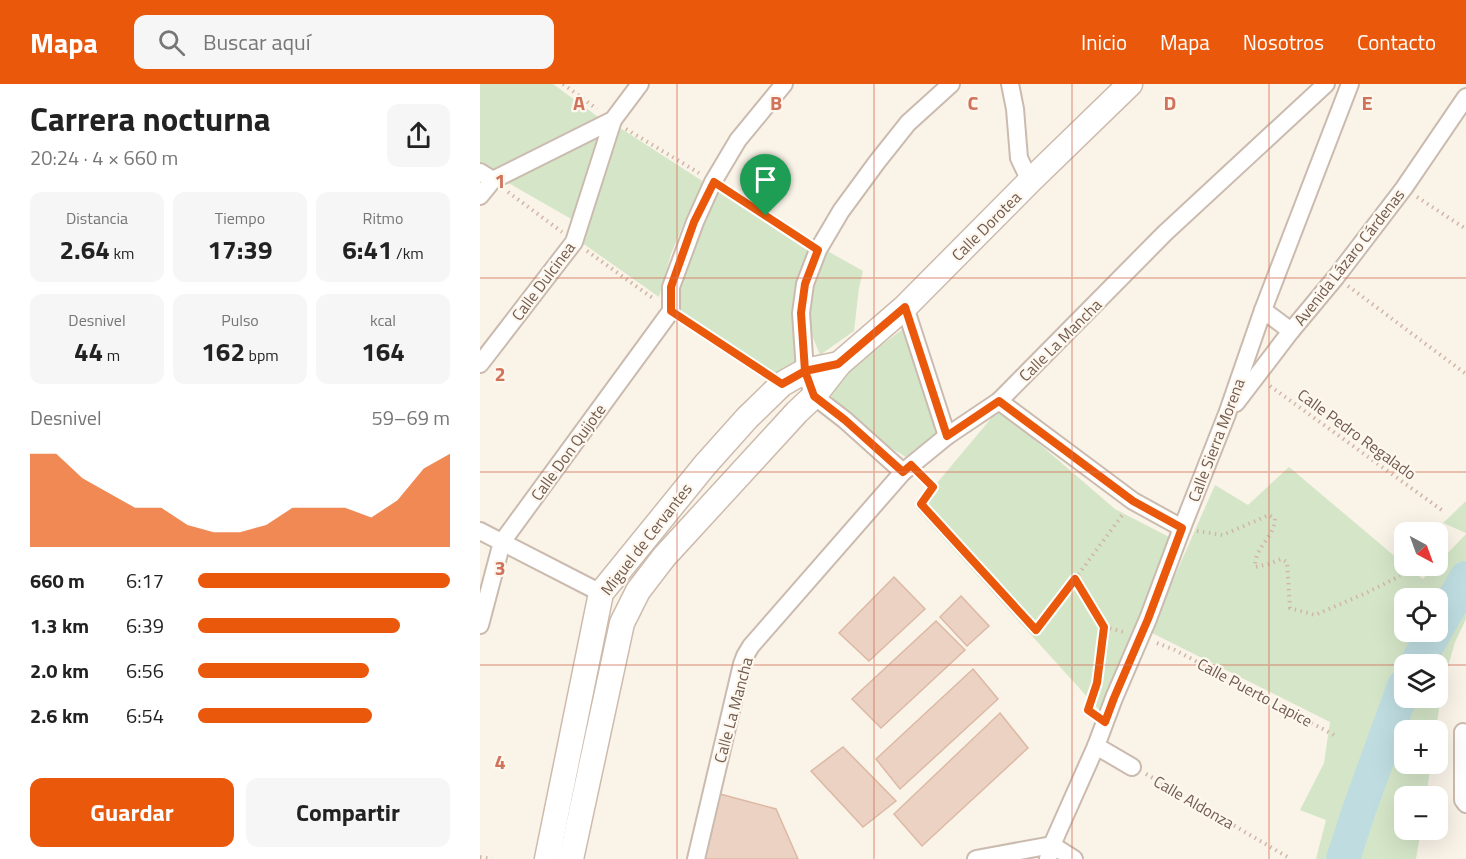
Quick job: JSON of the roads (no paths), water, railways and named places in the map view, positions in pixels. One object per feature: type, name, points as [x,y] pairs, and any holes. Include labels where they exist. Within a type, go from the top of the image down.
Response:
[{"type":"main road","name":"Calle Dorotea","points":[[571,859],[622,623],[638,591],[664,557],[814,396],[838,364],[905,307],[1130,84]]},
{"type":"main road","name":"Calle Dorotea","points":[[805,371],[838,364]]},
{"type":"main road","name":"Miguel de Cervantes","points":[[547,859],[601,593],[705,465],[747,418],[782,384],[805,371]]},
{"type":"street","points":[[480,196],[486,176],[613,120],[640,84]]},
{"type":"street","name":"Calle Don Quijote","points":[[480,625],[502,542],[671,311],[671,287],[694,222],[738,140],[784,84]]},
{"type":"street","points":[[907,469],[814,396],[805,371],[801,313],[805,284],[818,250],[841,211],[908,123],[951,84]]},
{"type":"street","points":[[1010,84],[1015,109],[1019,158],[1030,181]]},
{"type":"street","name":"Calle La Mancha","points":[[696,859],[745,656],[751,646],[907,469],[947,436],[999,401],[1165,233],[1326,84]]},
{"type":"street","name":"Calle Sierra Morena","points":[[1050,852],[1148,619],[1350,84]]},
{"type":"street","name":"Avenida Lázaro Cárdenas","points":[[1227,414],[1404,188],[1466,97]]},
{"type":"street","name":"Calle Dulcinea","points":[[480,364],[574,242],[613,120]]},
{"type":"street","points":[[905,307],[947,436]]},
{"type":"street","points":[[1263,310],[1291,331]]},
{"type":"street","points":[[999,401],[1133,501],[1182,528]]},
{"type":"street","points":[[480,531],[601,593]]},
{"type":"street","points":[[1464,732],[1463,800],[1466,804]]},
{"type":"street","points":[[1096,746],[1132,766]]},
{"type":"street","points":[[976,859],[1050,852],[1074,859]]},
{"type":"waterway","points":[[1448,609],[1466,578]]},
{"type":"waterway","points":[[1422,654],[1429,642]]},
{"type":"waterway","points":[[1343,859],[1396,708]]}]
